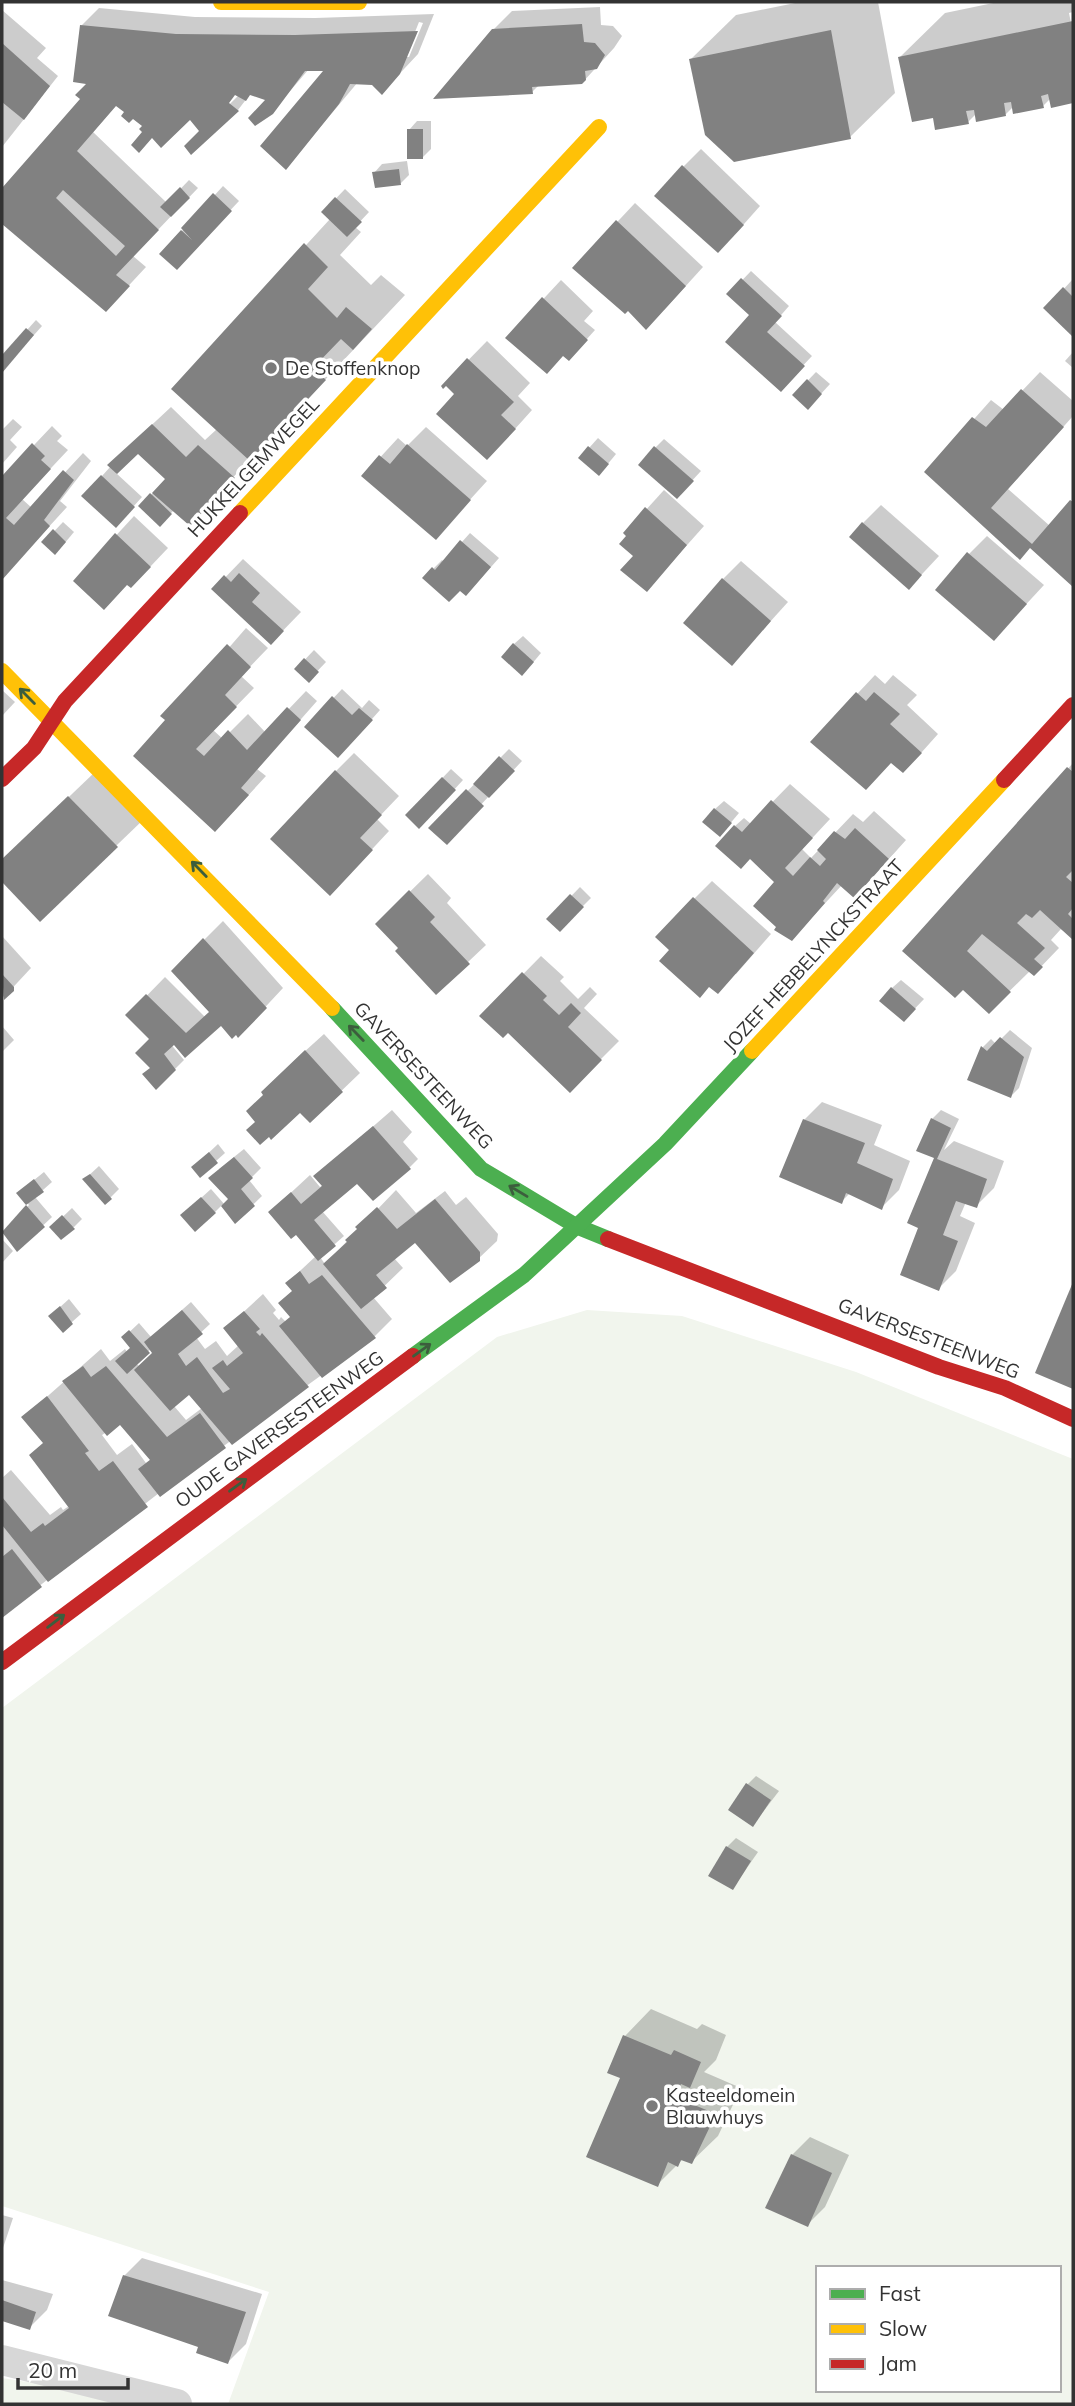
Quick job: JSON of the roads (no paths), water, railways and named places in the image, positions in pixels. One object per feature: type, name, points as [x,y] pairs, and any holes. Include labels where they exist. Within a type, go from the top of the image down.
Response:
[{"type":"street","points":[[221,2],[359,2]]},
{"type":"street","name":"HUKKELGEMWEGEL","points":[[2,779],[34,748],[74,691],[599,128]]},
{"type":"street","name":"GAVERSESTEENWEG","points":[[2,671],[221,892],[421,1101],[481,1169],[576,1226],[939,1367],[1005,1388],[1073,1419]]},
{"type":"street","name":"JOZEF HEBBELYNCKSTRAAT","points":[[576,1226],[665,1144],[1073,705]]},
{"type":"street","name":"OUDE GAVERSESTEENWEG","points":[[2,1662],[524,1275],[576,1226]]},
{"type":"street","points":[[2,2360],[177,2404]]},
{"type":"place","name":"De Stoffenknop","points":[[271,368]]},
{"type":"place","name":"Kasteeldomein Blauwhuys","points":[[652,2106]]}]
